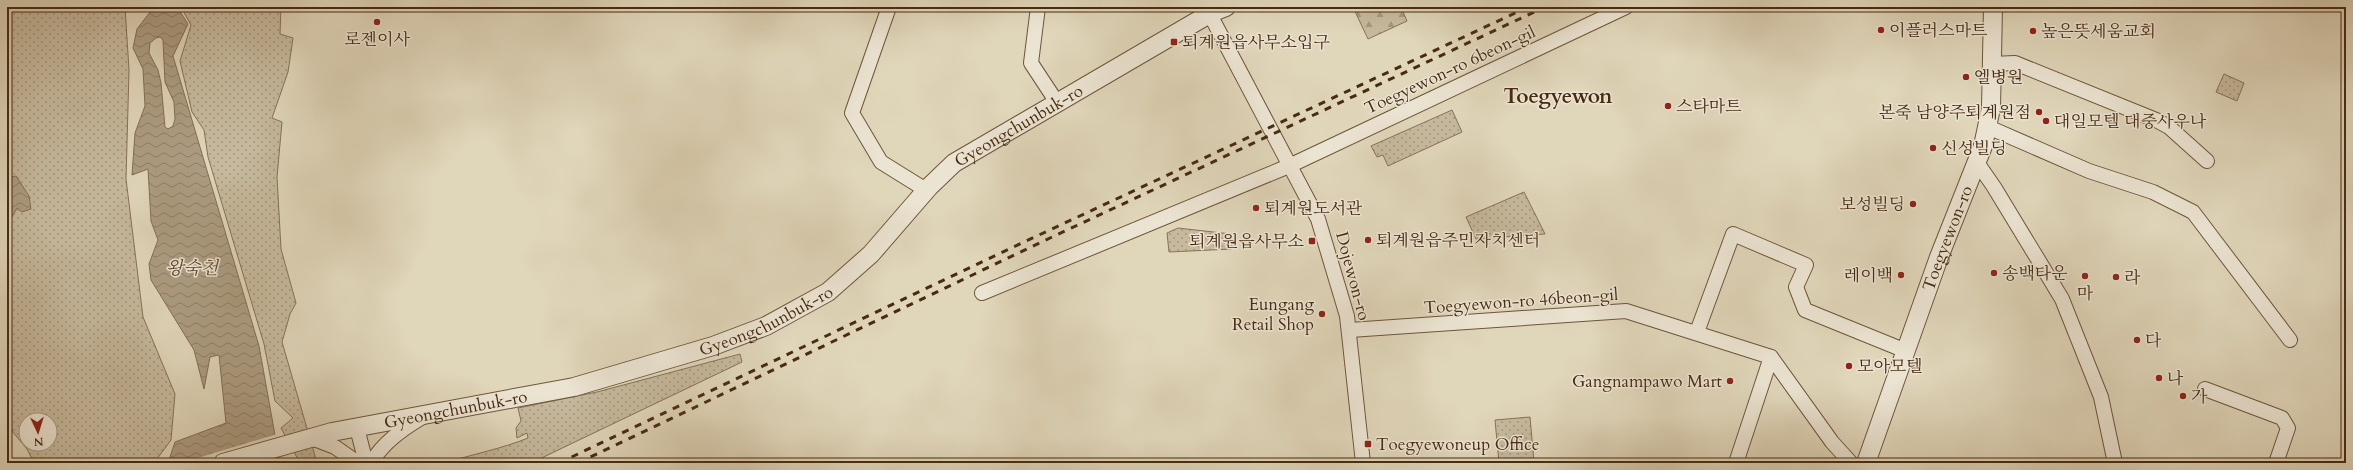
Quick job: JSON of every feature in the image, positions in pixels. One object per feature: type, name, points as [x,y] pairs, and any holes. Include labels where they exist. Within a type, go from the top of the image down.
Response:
[{"type":"street","points":[[889,7],[852,113],[881,162],[926,190]]},
{"type":"street","points":[[1038,7],[1031,63],[1058,104]]},
{"type":"street","name":"Toegyewon-ro 6beon-gil","points":[[982,293],[1289,166],[1626,7]]},
{"type":"street","name":"Toegyewon-ro","points":[[1866,463],[1988,127],[1992,64],[1993,7]]},
{"type":"street","name":"Gyeongchunbuk-ro","points":[[223,463],[309,437],[332,432],[574,388],[713,346],[766,326],[828,292],[871,254],[926,190],[954,163],[1058,104],[1214,9]]},
{"type":"street","name":"Dojewon-ro","points":[[1214,9],[1289,166],[1318,219],[1350,330],[1363,463]]},
{"type":"street","points":[[1992,64],[2015,63],[2156,120],[2169,127],[2207,161]]},
{"type":"street","points":[[1988,127],[2089,171],[2153,192],[2193,212],[2290,340]]},
{"type":"street","points":[[1976,161],[1994,187],[2062,299],[2101,397],[2115,463]]},
{"type":"street","points":[[1697,332],[1733,234],[1806,265],[1796,287],[1805,310],[1906,351]]},
{"type":"street","name":"Toegyewon-ro 46beon-gil","points":[[1350,330],[1626,311],[1697,332],[1771,357]]},
{"type":"street","points":[[1736,463],[1771,357]]},
{"type":"street","points":[[1771,357],[1832,442],[1852,463]]},
{"type":"street","points":[[2204,389],[2282,418],[2288,428],[2276,463]]},
{"type":"street","points":[[372,463],[379,450],[402,429],[427,415]]},
{"type":"street","points":[[357,428],[366,463]]},
{"type":"street","points":[[309,437],[335,447],[352,459]]},
{"type":"green space","points":[[7,7],[125,7],[129,70],[126,179],[143,317],[175,394],[171,440],[154,463],[34,463],[28,452],[58,452],[58,412],[18,412],[18,438],[12,431],[7,413]]},
{"type":"green space","points":[[181,7],[281,7],[280,34],[293,38],[288,72],[272,118],[282,122],[277,177],[281,249],[296,303],[290,314],[282,342],[317,463],[300,463],[281,428],[293,418],[275,401],[264,344],[208,157],[204,130],[192,112],[180,61],[191,25]]},
{"type":"green space","points":[[1353,7],[1401,7],[1407,21],[1368,39]]},
{"type":"green space","points":[[2224,74],[2244,83],[2237,101],[2216,92]]},
{"type":"green space","points":[[1452,110],[1462,132],[1388,166],[1383,155],[1377,157],[1371,146]]},
{"type":"green space","points":[[1524,192],[1545,234],[1476,239],[1466,217]]},
{"type":"green space","points":[[1178,228],[1231,234],[1232,249],[1169,252],[1167,233]]},
{"type":"green space","points":[[740,354],[742,362],[531,463],[445,463],[528,438],[527,433],[517,438],[516,428],[521,421],[518,408],[597,392]]},
{"type":"green space","points":[[1530,417],[1534,462],[1499,463],[1495,420]]},
{"type":"water","name":"왕숙천","points":[[154,7],[177,7],[188,24],[173,56],[259,346],[280,463],[168,463],[175,442],[226,423],[219,355],[210,357],[204,389],[194,350],[151,280],[149,264],[158,240],[151,221],[148,169],[132,175],[135,133],[145,106],[143,69],[133,48],[137,29]],"holes":[[[160,37],[163,40],[165,82],[174,102],[175,119],[173,126],[168,129],[165,127],[161,83],[158,70],[149,53],[150,43],[156,38]]]},
{"type":"water","points":[[16,176],[29,196],[31,209],[22,212],[17,208],[12,217],[7,204],[9,190],[7,178]]},
{"type":"pier","points":[[277,434],[280,455],[252,463],[181,463]]},
{"type":"railway","points":[[559,463],[1009,249],[1528,7]]},
{"type":"railway","points":[[578,463],[1050,238],[1545,7]]},
{"type":"place","name":"로젠이사","points":[[377,22]]},
{"type":"place","name":"이플러스마트","points":[[1881,30]]},
{"type":"place","name":"높은뜻세움교회","points":[[2033,31]]},
{"type":"place","name":"퇴계원읍사무소입구","points":[[1174,42]]},
{"type":"place","name":"엘병원","points":[[1966,77]]},
{"type":"place","name":"스타마트","points":[[1668,106]]},
{"type":"place","name":"본죽 남양주퇴계원점","points":[[2039,112]]},
{"type":"place","name":"대일모텔 대중사우나","points":[[2046,121]]},
{"type":"place","name":"신성빌딩","points":[[1933,148]]},
{"type":"place","name":"보성빌딩","points":[[1913,204]]},
{"type":"place","name":"퇴계원도서관","points":[[1256,208]]},
{"type":"place","name":"퇴계원읍주민자치센터","points":[[1368,240]]},
{"type":"place","name":"퇴계원읍사무소","points":[[1312,241]]},
{"type":"place","name":"송백타운","points":[[1994,273]]},
{"type":"place","name":"레이백","points":[[1901,275]]},
{"type":"place","name":"마","points":[[2085,276]]},
{"type":"place","name":"라","points":[[2116,277]]},
{"type":"place","name":"Eungang Retail Shop","points":[[1322,314]]},
{"type":"place","name":"다","points":[[2137,340]]},
{"type":"place","name":"모아모텔","points":[[1849,366]]},
{"type":"place","name":"나","points":[[2159,378]]},
{"type":"place","name":"Gangnampawo Mart","points":[[1730,381]]},
{"type":"place","name":"가","points":[[2183,396]]},
{"type":"place","name":"Toegyewoneup Office","points":[[1368,444]]},
{"type":"district","name":"Toegyewon","points":[[1558,96]]}]
